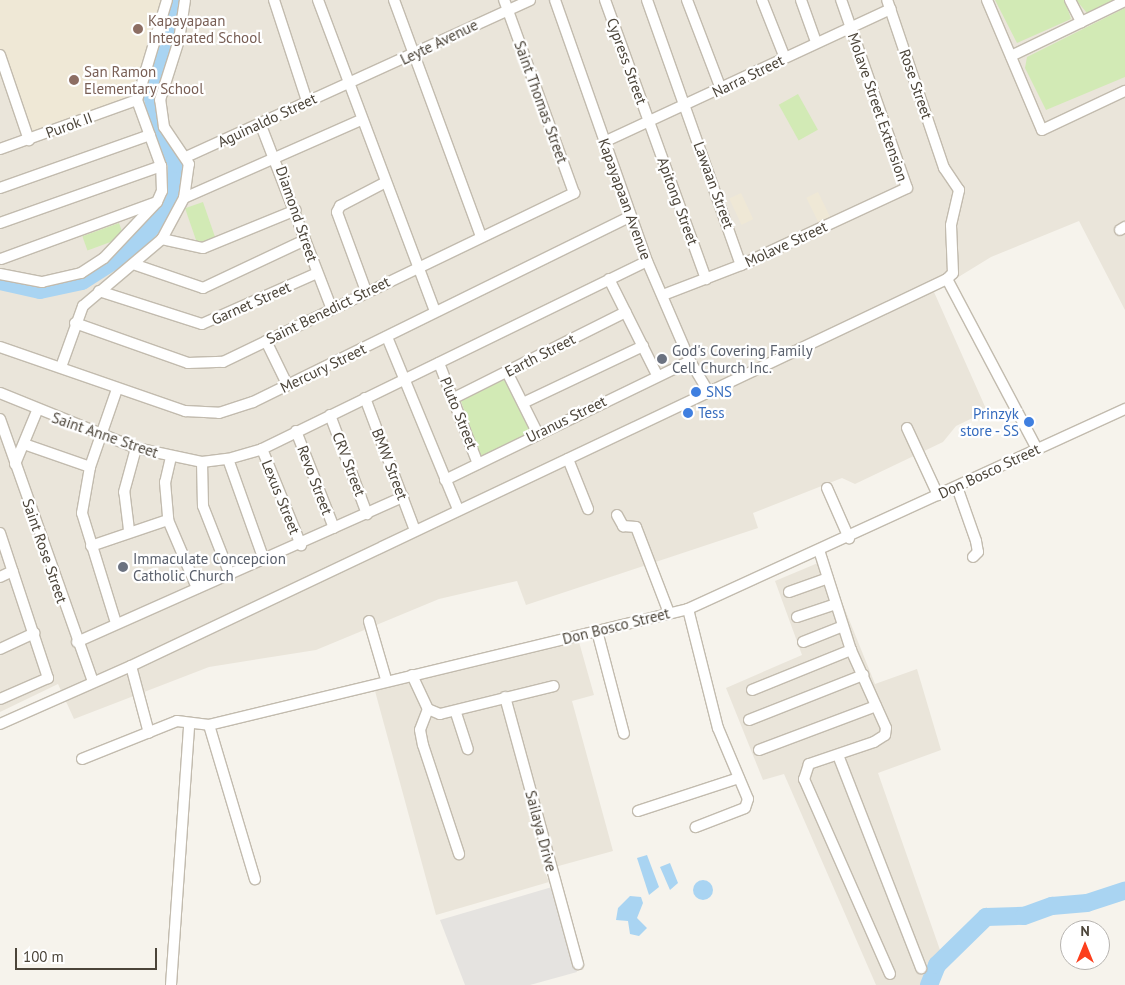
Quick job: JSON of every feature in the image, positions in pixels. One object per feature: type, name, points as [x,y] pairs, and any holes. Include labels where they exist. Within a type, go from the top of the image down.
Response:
[{"type":"street","points":[[157,202],[0,258],[3,275],[42,282],[81,273],[111,252],[157,202],[162,191],[161,166],[137,100],[166,0]]},
{"type":"street","points":[[60,367],[83,306],[98,291],[136,265],[162,239],[174,223],[184,198],[190,177],[186,157],[164,127],[160,100],[179,40],[185,0]]},
{"type":"street","points":[[274,0],[307,101]]},
{"type":"street","points":[[318,0],[415,268],[434,311]]},
{"type":"street","points":[[394,0],[481,236]]},
{"type":"street","name":"Saint Thomas Street","points":[[504,0],[574,192]]},
{"type":"street","name":"Leyte Avenue","points":[[348,84],[530,0]]},
{"type":"street","name":"Kapayapaan Avenue","points":[[555,0],[647,261],[690,361],[709,393]]},
{"type":"street","name":"Cypress Street","points":[[605,0],[650,123]]},
{"type":"street","name":"Lawaan Street","points":[[647,0],[741,265]]},
{"type":"street","points":[[687,0],[721,89]]},
{"type":"street","points":[[762,0],[784,58]]},
{"type":"street","points":[[801,0],[816,42]]},
{"type":"street","name":"Molave Street Extension","points":[[841,0],[907,188]]},
{"type":"street","points":[[987,0],[1042,130],[1125,91]]},
{"type":"street","points":[[1070,0],[1081,22]]},
{"type":"street","points":[[1011,56],[1125,1]]},
{"type":"street","name":"Narra Street","points":[[604,142],[650,123],[721,89],[850,26],[889,4]]},
{"type":"street","name":"Rose Street","points":[[889,4],[944,168],[959,190],[951,225],[953,272],[948,279]]},
{"type":"street","points":[[0,55],[29,140]]},
{"type":"street","name":"Aguinaldo Street","points":[[186,157],[348,84]]},
{"type":"street","name":"Purok II","points":[[0,148],[29,140],[137,100]]},
{"type":"street","points":[[184,198],[362,120]]},
{"type":"street","name":"Diamond Street","points":[[260,123],[277,156],[317,274],[331,307]]},
{"type":"street","name":"Apitong Street","points":[[650,123],[706,279]]},
{"type":"street","points":[[0,188],[150,135]]},
{"type":"street","points":[[0,223],[161,166]]},
{"type":"street","points":[[366,291],[337,212],[340,206],[384,183]]},
{"type":"street","name":"Molave Street","points":[[663,295],[741,265],[907,188]]},
{"type":"street","name":"Saint Benedict Street","points":[[75,323],[206,365],[223,362],[331,307],[574,192]]},
{"type":"street","points":[[162,239],[203,248],[296,210]]},
{"type":"street","name":"Mercury Street","points":[[0,347],[117,389],[203,414],[253,402],[387,337],[434,311],[631,216]]},
{"type":"street","points":[[136,265],[203,288],[306,240]]},
{"type":"street","name":"Saint Anne Street","points":[[0,393],[37,411],[136,448],[171,457],[202,462],[228,459],[262,449],[647,261]]},
{"type":"street","name":"Garnet Street","points":[[98,291],[202,324],[317,274]]},
{"type":"street","points":[[609,279],[657,375]]},
{"type":"street","points":[[0,724],[93,681],[131,666],[458,509],[709,393],[948,279],[1037,449]]},
{"type":"street","name":"Earth Street","points":[[454,398],[626,312]]},
{"type":"street","points":[[387,337],[406,378],[458,509]]},
{"type":"street","points":[[266,341],[287,384]]},
{"type":"street","points":[[523,403],[643,346]]},
{"type":"street","name":"Uranus Street","points":[[445,480],[537,432],[690,361]]},
{"type":"street","name":"Pluto Street","points":[[438,363],[454,398],[478,464]]},
{"type":"street","points":[[507,372],[537,432]]},
{"type":"street","points":[[116,623],[82,513],[90,467],[117,389]]},
{"type":"street","name":"BMW Street","points":[[365,398],[415,530]]},
{"type":"street","name":"Don Bosco Street","points":[[82,759],[177,721],[189,726],[209,725],[386,679],[412,675],[688,609],[818,550],[849,538],[1125,409]]},
{"type":"street","points":[[15,464],[37,411]]},
{"type":"street","name":"CRV Street","points":[[330,415],[367,514]]},
{"type":"street","name":"Saint Rose Street","points":[[0,419],[77,642],[93,681]]},
{"type":"street","points":[[906,428],[938,495]]},
{"type":"street","name":"Revo Street","points":[[296,431],[334,528]]},
{"type":"street","points":[[24,444],[90,467]]},
{"type":"street","points":[[129,530],[124,492],[136,448]]},
{"type":"street","name":"Lexus Street","points":[[262,449],[301,545]]},
{"type":"street","points":[[171,457],[165,482],[168,520],[197,588]]},
{"type":"street","points":[[568,458],[588,509]]},
{"type":"street","points":[[228,459],[264,560]]},
{"type":"street","points":[[202,462],[203,506],[230,575]]},
{"type":"street","points":[[957,487],[976,541],[978,552],[973,557]]},
{"type":"street","points":[[827,488],[849,538]]},
{"type":"street","points":[[77,642],[116,623],[301,545],[403,497]]},
{"type":"street","points":[[617,515],[623,526],[636,527],[669,614]]},
{"type":"street","points":[[91,546],[129,530],[168,520]]},
{"type":"street","points":[[0,533],[48,678],[0,699]]},
{"type":"street","points":[[818,550],[851,650],[876,706],[885,735],[838,755],[809,764],[804,779],[890,974]]},
{"type":"street","points":[[0,577],[13,571]]},
{"type":"street","points":[[789,592],[828,578]]},
{"type":"street","points":[[797,617],[836,604]]},
{"type":"street","points":[[688,609],[707,695],[740,778],[747,806],[696,828]]},
{"type":"street","points":[[369,621],[386,679]]},
{"type":"street","points":[[803,642],[843,626]]},
{"type":"street","points":[[598,631],[624,734]]},
{"type":"street","points":[[0,649],[34,633]]},
{"type":"street","points":[[752,690],[851,650]]},
{"type":"street","points":[[131,666],[149,733]]},
{"type":"street","points":[[412,675],[428,710],[420,730],[423,745],[459,854]]},
{"type":"street","points":[[749,720],[862,675]]},
{"type":"street","points":[[428,710],[456,713],[505,697],[554,686]]},
{"type":"street","name":"Sailaya Drive","points":[[505,697],[578,964]]},
{"type":"street","points":[[759,750],[876,706]]},
{"type":"street","points":[[456,713],[468,749]]},
{"type":"street","points":[[209,725],[255,879]]},
{"type":"street","points":[[171,985],[189,726]]},
{"type":"street","points":[[838,755],[921,968]]},
{"type":"street","points":[[638,811],[740,778]]},
{"type":"shaded area","points":[[0,0],[1125,0],[1125,310],[1079,221],[991,257],[934,292],[987,411],[956,426],[943,442],[855,484],[842,478],[753,513],[758,528],[526,605],[517,581],[439,599],[316,650],[209,667],[74,719],[58,684],[0,712]]},
{"type":"shaded area","name":"San Ramon Elementary School","points":[[0,0],[163,0],[132,97],[30,134],[0,49]]},
{"type":"shaded area","points":[[818,192],[830,217],[819,223],[806,198]]},
{"type":"shaded area","points":[[741,193],[753,219],[741,225],[729,198]]},
{"type":"shaded area","points":[[825,560],[875,684],[917,669],[941,750],[878,773],[940,950],[924,985],[876,985],[784,774],[763,780],[726,688],[802,655],[775,581]]},
{"type":"shaded area","points":[[579,642],[594,695],[572,701],[613,851],[544,870],[549,882],[436,915],[375,691]]},
{"type":"shaded area","points":[[552,887],[577,972],[530,985],[465,985],[440,920]]},
{"type":"green space","points":[[995,0],[1065,0],[1071,19],[1017,43]]},
{"type":"green space","points":[[1076,0],[1115,0],[1087,13]]},
{"type":"green space","points":[[1125,8],[1125,77],[1046,110],[1025,68],[1027,57]]},
{"type":"green space","points":[[798,94],[818,130],[799,141],[779,105]]},
{"type":"green space","points":[[203,202],[216,239],[198,245],[185,208]]},
{"type":"green space","points":[[119,223],[124,237],[87,250],[82,236]]},
{"type":"green space","points":[[509,378],[533,432],[480,458],[460,398]]},
{"type":"water","points":[[647,855],[659,887],[649,895],[637,858]]},
{"type":"water","points":[[670,863],[678,883],[670,890],[660,867]]},
{"type":"water","points":[[703,880],[710,883],[713,890],[710,897],[703,900],[696,897],[693,890],[696,883]]},
{"type":"water","points":[[630,896],[641,897],[643,903],[637,918],[647,928],[639,936],[630,934],[628,921],[616,920],[618,908]]},
{"type":"waterway","points":[[0,281],[40,290],[82,281],[132,249],[175,201],[177,164],[159,128],[153,98],[178,0]]},
{"type":"waterway","points":[[929,985],[937,965],[986,917],[1024,916],[1052,906],[1087,903],[1125,891]]},
{"type":"place","name":"Kapayapaan Integrated School","points":[[138,29]]},
{"type":"place","name":"San Ramon Elementary School","points":[[74,80]]},
{"type":"place","name":"God's Covering Family Cell Church Inc.","points":[[662,359]]},
{"type":"place","name":"SNS","points":[[696,392]]},
{"type":"place","name":"Tess","points":[[688,413]]},
{"type":"place","name":"Prinzyk store - SS","points":[[1029,422]]},
{"type":"place","name":"Immaculate Concepcion Catholic Church","points":[[123,567]]}]
